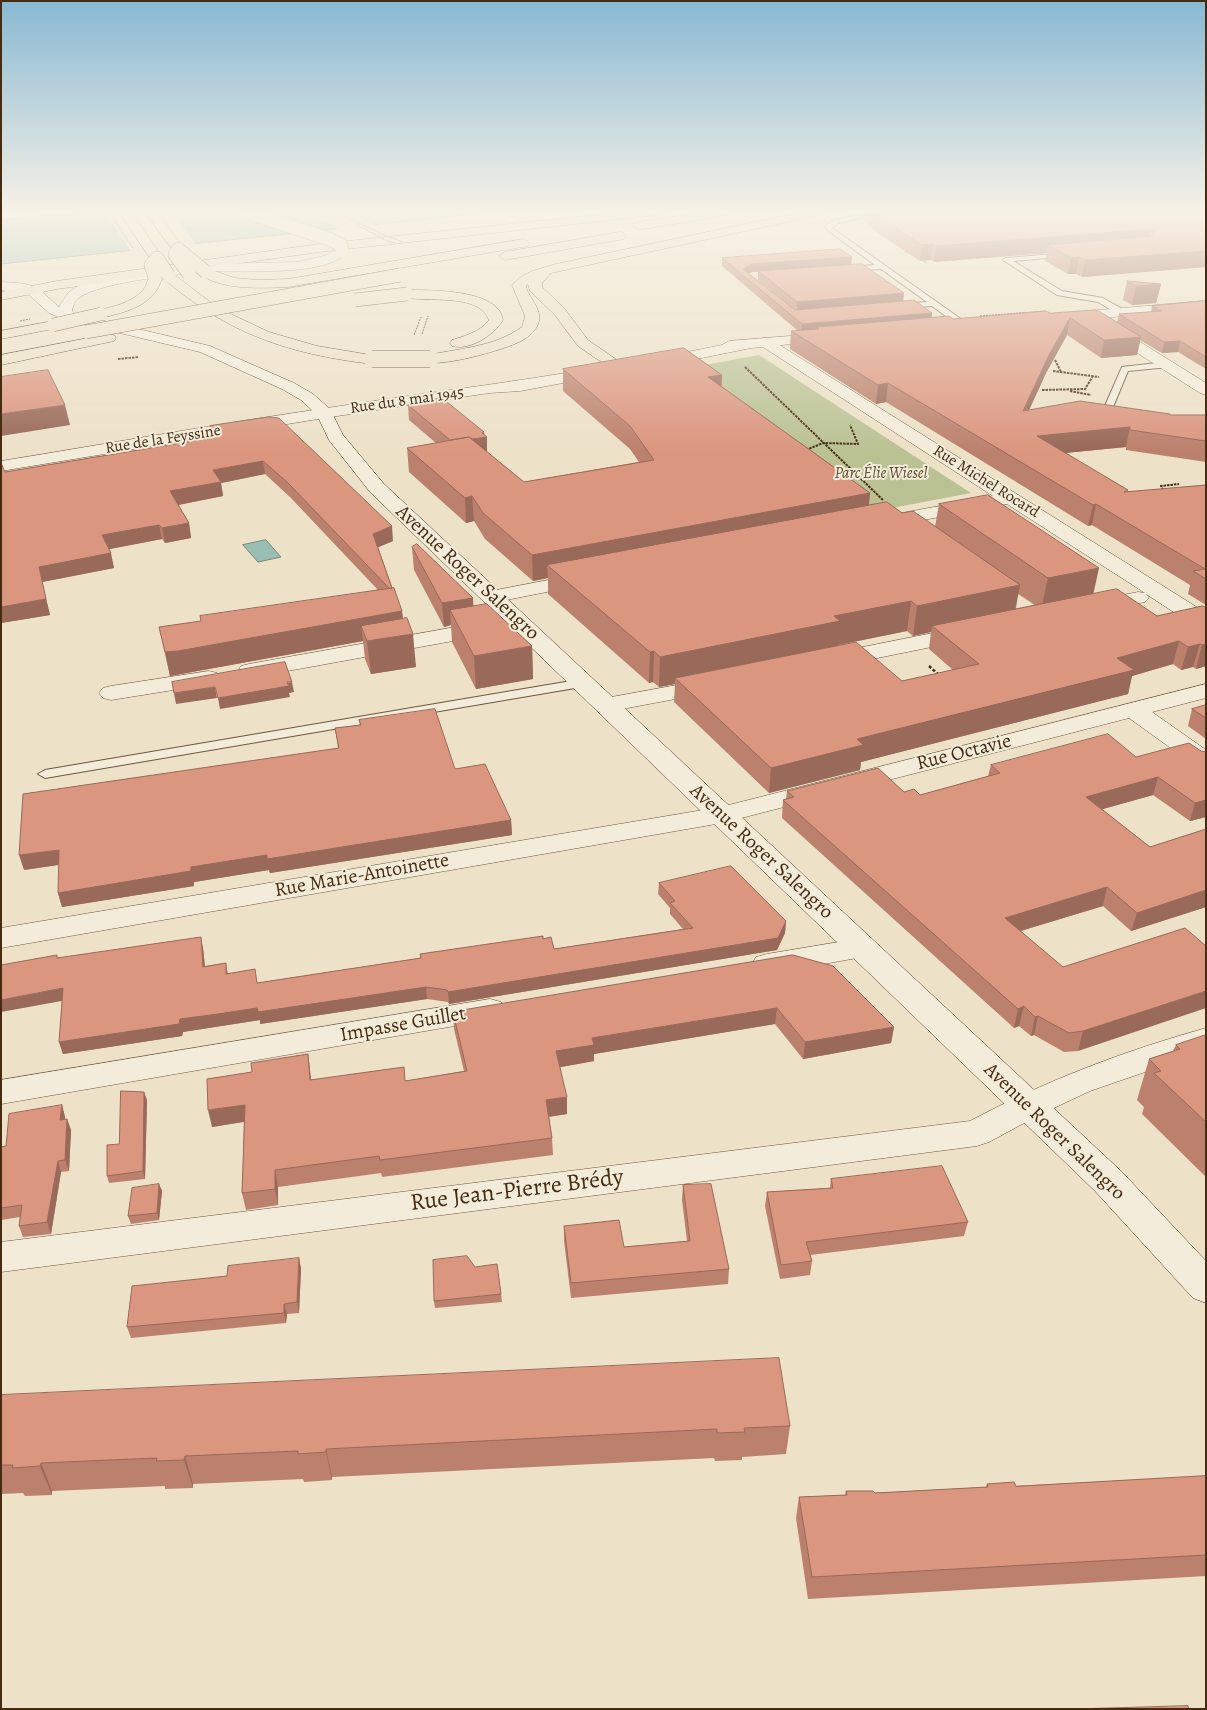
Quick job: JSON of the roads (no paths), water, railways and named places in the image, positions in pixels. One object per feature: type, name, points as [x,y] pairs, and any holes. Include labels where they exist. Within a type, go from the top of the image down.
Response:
[{"type":"highway","points":[[1,296],[28,292]]},
{"type":"highway","points":[[1,335],[101,314],[136,302],[151,292]]},
{"type":"highway","points":[[186,292],[216,313],[264,336],[304,349],[330,354],[374,354],[484,350],[498,345],[525,332],[531,324],[530,309],[521,292]]},
{"type":"highway","points":[[211,292],[237,309],[271,325],[324,342],[374,354]]},
{"type":"highway","points":[[1,348],[330,292]]},
{"type":"highway","points":[[1,360],[342,292]]},
{"type":"highway","points":[[345,302],[371,292]]},
{"type":"highway","points":[[429,353],[489,330],[494,325],[496,317],[487,307],[466,299],[434,292]]},
{"type":"highway","points":[[539,292],[559,311],[583,343],[627,364]]},
{"type":"highway","points":[[156,329],[180,328],[261,314]]},
{"type":"street","points":[[34,292],[54,310],[70,317],[204,349],[288,386],[307,397],[324,412]]},
{"type":"street","points":[[70,317],[65,311],[66,305],[71,297],[80,292]]},
{"type":"street","points":[[1054,314],[1088,315],[1206,305]]},
{"type":"street","points":[[1088,315],[1206,390]]},
{"type":"street","points":[[941,328],[973,323]]},
{"type":"street","name":"Rue du 8 mai 1945","points":[[324,412],[489,388],[520,386],[700,348],[847,336]]},
{"type":"street","name":"Rue Michel Rocard","points":[[756,343],[1011,498],[1206,623]]},
{"type":"street","name":"Rue de la Feyssine","points":[[1,466],[324,412]]},
{"type":"street","name":"Avenue Roger Salengro","points":[[324,412],[335,436],[377,488],[1108,1181],[1206,1287]]},
{"type":"street","points":[[859,526],[892,511],[1011,498]]},
{"type":"street","points":[[892,511],[915,532]]},
{"type":"street","points":[[491,596],[606,575]]},
{"type":"street","points":[[1073,612],[1138,598]]},
{"type":"street","points":[[111,693],[183,683],[518,622]]},
{"type":"street","points":[[810,665],[990,629]]},
{"type":"street","points":[[606,705],[728,682]]},
{"type":"street","name":"Rue Octavie","points":[[722,814],[1206,691]]},
{"type":"street","points":[[1134,710],[1206,762]]},
{"type":"street","name":"Rue Marie-Antoinette","points":[[1,938],[722,814]]},
{"type":"street","points":[[738,969],[863,948]]},
{"type":"street","name":"Impasse Guillet","points":[[1,1092],[522,1005]]},
{"type":"street","name":"Rue Jean-Pierre Brédy","points":[[1,1256],[976,1133],[1027,1106],[1078,1083],[1206,1039]]},
{"type":"lane","points":[[916,292],[933,304],[973,323]]},
{"type":"lane","points":[[1058,292],[1100,300],[1121,312]]},
{"type":"lane","points":[[890,307],[933,304]]},
{"type":"lane","points":[[1125,415],[1115,413],[1108,408],[1125,369],[1166,365]]},
{"type":"lane","points":[[45,774],[510,700],[583,682]]},
{"type":"water","points":[[266,540],[281,557],[258,562],[243,545]]},
{"type":"park label","name":"Parc Élie Wiesel","points":[[881,474]]}]
